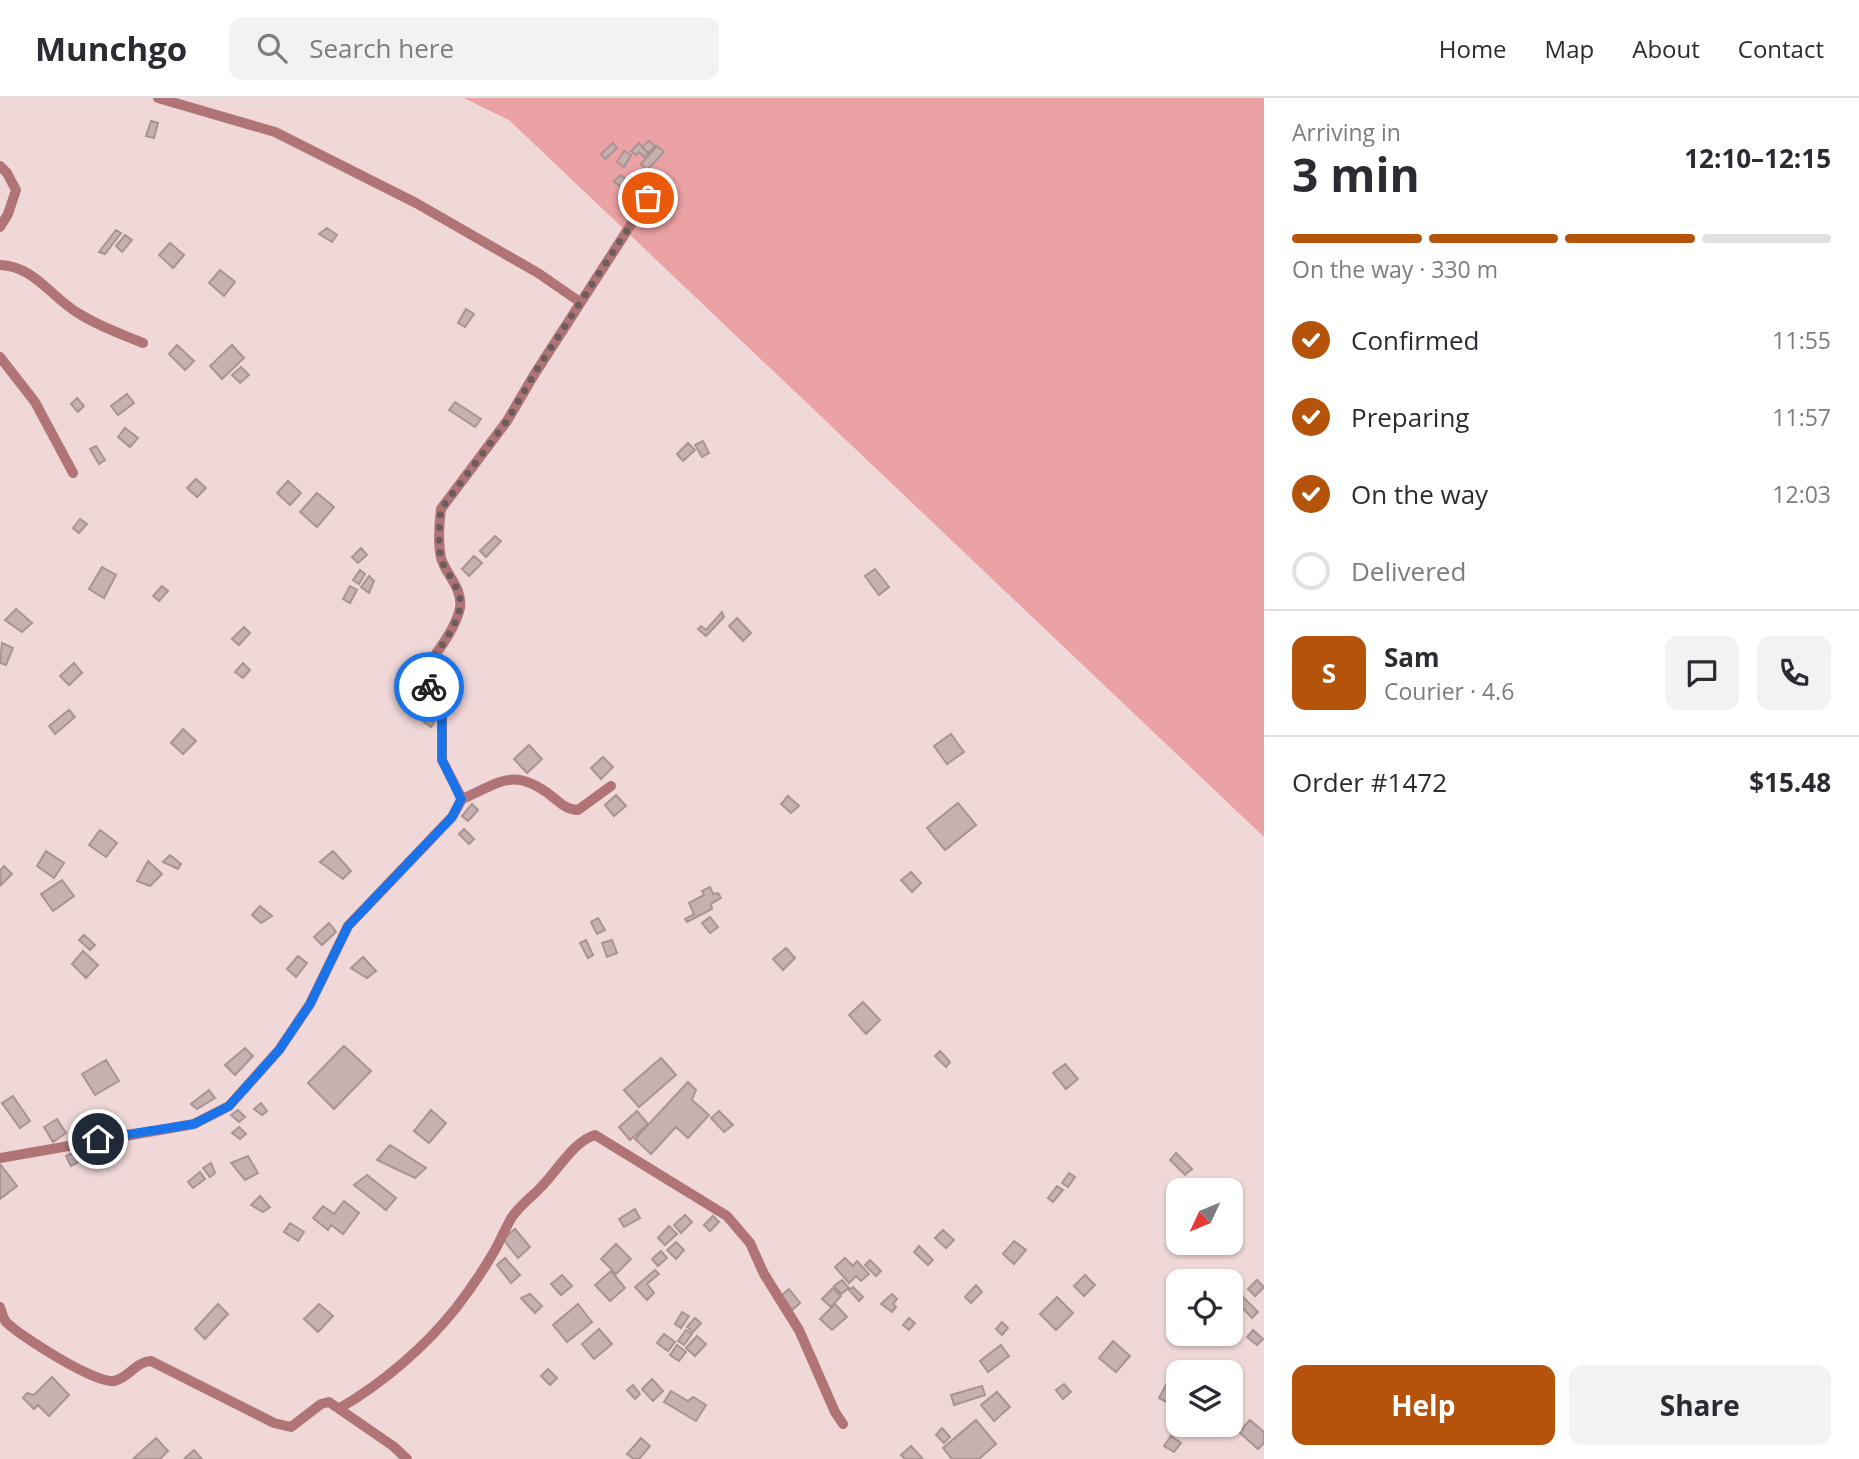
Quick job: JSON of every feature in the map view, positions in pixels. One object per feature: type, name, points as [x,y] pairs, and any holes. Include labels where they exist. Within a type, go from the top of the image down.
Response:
[{"type":"street","points":[[158,98],[275,132],[416,203],[538,273],[580,302]]},
{"type":"street","points":[[0,166],[16,190],[0,228]]},
{"type":"street","points":[[461,799],[442,760],[442,716],[422,674],[456,620],[460,605],[458,592],[442,559],[439,527],[441,509],[507,421],[661,177]]},
{"type":"street","points":[[0,265],[13,266],[27,273],[76,312],[143,343]]},
{"type":"street","points":[[0,357],[35,402],[73,473]]},
{"type":"street","points":[[0,1158],[194,1124],[229,1106],[279,1050],[310,1004],[348,926],[452,817],[461,799],[490,784],[510,778],[529,783],[572,810],[578,810],[611,786]]},
{"type":"street","points":[[340,1408],[372,1389],[429,1339],[457,1307],[495,1250],[514,1214],[545,1184],[561,1162],[589,1137],[595,1135],[727,1216],[750,1243],[764,1274],[799,1330],[835,1412],[843,1424]]},
{"type":"street","points":[[0,1307],[4,1320],[38,1348],[101,1381],[119,1379],[143,1362],[151,1361],[274,1423],[291,1427],[321,1404],[329,1402],[407,1459]]},
{"type":"shaded area","points":[[464,98],[1264,98],[1264,837],[509,120]]},
{"type":"building","points":[[151,121],[158,123],[154,138],[146,136]]},
{"type":"building","points":[[649,141],[655,146],[648,153],[642,147]]},
{"type":"building","points":[[613,143],[617,148],[605,159],[601,154]]},
{"type":"building","points":[[639,143],[648,153],[644,157],[639,152],[636,155],[631,151]]},
{"type":"building","points":[[657,146],[664,152],[647,170],[641,164]]},
{"type":"building","points":[[624,151],[631,155],[624,167],[617,162]]},
{"type":"building","points":[[621,175],[629,182],[623,189],[614,181]]},
{"type":"building","points":[[327,228],[337,235],[332,242],[319,234]]},
{"type":"building","points":[[116,230],[121,233],[105,254],[99,252]]},
{"type":"building","points":[[125,235],[132,240],[122,252],[116,246]]},
{"type":"building","points":[[170,243],[184,255],[173,268],[159,255]]},
{"type":"building","points":[[220,270],[235,282],[224,296],[209,283]]},
{"type":"building","points":[[466,309],[474,314],[465,327],[458,323]]},
{"type":"building","points":[[177,345],[194,361],[185,370],[169,354]]},
{"type":"building","points":[[232,345],[244,358],[222,379],[210,366]]},
{"type":"building","points":[[241,367],[249,375],[240,383],[232,375]]},
{"type":"building","points":[[127,394],[134,403],[118,415],[111,406]]},
{"type":"building","points":[[77,398],[84,406],[78,412],[71,404]]},
{"type":"building","points":[[455,402],[481,419],[475,427],[449,410]]},
{"type":"building","points":[[125,428],[138,438],[130,447],[118,437]]},
{"type":"building","points":[[703,441],[709,453],[702,457],[695,445]]},
{"type":"building","points":[[688,443],[695,450],[683,461],[677,454]]},
{"type":"building","points":[[96,446],[105,460],[99,464],[90,449]]},
{"type":"building","points":[[196,479],[206,488],[197,497],[187,488]]},
{"type":"building","points":[[288,481],[301,493],[290,505],[277,493]]},
{"type":"building","points":[[317,493],[334,507],[317,527],[300,512]]},
{"type":"building","points":[[80,519],[87,524],[79,533],[73,528]]},
{"type":"building","points":[[495,536],[501,541],[486,557],[480,551]]},
{"type":"building","points":[[361,548],[367,555],[358,563],[352,557]]},
{"type":"building","points":[[474,556],[482,563],[469,576],[462,569]]},
{"type":"building","points":[[102,567],[116,575],[104,598],[89,589]]},
{"type":"building","points":[[875,569],[889,587],[879,595],[865,576]]},
{"type":"building","points":[[360,570],[365,574],[359,584],[353,580]]},
{"type":"building","points":[[369,576],[374,581],[369,593],[361,587]]},
{"type":"building","points":[[162,586],[168,591],[159,601],[153,596]]},
{"type":"building","points":[[350,586],[357,590],[350,603],[343,599]]},
{"type":"building","points":[[16,609],[32,623],[22,632],[5,620]]},
{"type":"building","points":[[722,612],[724,617],[706,636],[698,629],[701,626],[706,630]]},
{"type":"building","points":[[737,618],[751,633],[743,641],[729,626]]},
{"type":"building","points":[[244,627],[250,633],[239,645],[232,639]]},
{"type":"building","points":[[2,643],[13,648],[6,665],[0,663]]},
{"type":"building","points":[[74,663],[82,673],[69,685],[60,676]]},
{"type":"building","points":[[243,663],[250,670],[243,678],[235,672]]},
{"type":"building","points":[[69,710],[75,717],[55,734],[49,726]]},
{"type":"building","points":[[430,713],[437,718],[431,727],[424,722]]},
{"type":"building","points":[[183,729],[196,741],[183,754],[171,743]]},
{"type":"building","points":[[951,734],[964,752],[947,764],[934,746]]},
{"type":"building","points":[[529,745],[542,759],[527,773],[514,759]]},
{"type":"building","points":[[603,757],[613,767],[601,779],[591,768]]},
{"type":"building","points":[[616,795],[626,806],[614,816],[605,805]]},
{"type":"building","points":[[788,796],[799,806],[791,813],[781,804]]},
{"type":"building","points":[[958,803],[976,825],[945,850],[927,828]]},
{"type":"building","points":[[472,804],[478,810],[468,821],[462,816]]},
{"type":"building","points":[[464,829],[474,839],[469,844],[459,834]]},
{"type":"building","points":[[100,830],[117,843],[106,857],[89,845]]},
{"type":"building","points":[[46,851],[64,863],[54,878],[37,866]]},
{"type":"building","points":[[333,851],[351,871],[343,879],[320,862]]},
{"type":"building","points":[[170,855],[181,864],[178,869],[163,862]]},
{"type":"building","points":[[148,861],[162,874],[150,886],[137,881]]},
{"type":"building","points":[[4,866],[12,874],[1,885],[0,871]]},
{"type":"building","points":[[911,872],[921,883],[912,892],[901,880]]},
{"type":"building","points":[[62,880],[74,896],[53,911],[41,894]]},
{"type":"building","points":[[710,887],[713,894],[718,893],[721,898],[711,904],[712,909],[687,922],[685,919],[694,914],[689,903],[704,895],[702,891]]},
{"type":"building","points":[[260,906],[272,916],[261,923],[252,915]]},
{"type":"building","points":[[710,917],[718,927],[710,933],[702,923]]},
{"type":"building","points":[[598,918],[605,930],[597,934],[591,922]]},
{"type":"building","points":[[329,923],[336,932],[322,945],[314,937]]},
{"type":"building","points":[[84,935],[95,945],[90,950],[79,940]]},
{"type":"building","points":[[586,940],[593,955],[588,958],[580,943]]},
{"type":"building","points":[[612,940],[617,953],[607,957],[602,943]]},
{"type":"building","points":[[786,948],[795,958],[783,970],[773,959]]},
{"type":"building","points":[[83,951],[98,965],[86,978],[72,964]]},
{"type":"building","points":[[298,956],[307,963],[296,977],[287,969]]},
{"type":"building","points":[[363,957],[376,971],[367,978],[351,968]]},
{"type":"building","points":[[863,1002],[880,1020],[866,1034],[849,1015]]},
{"type":"building","points":[[344,1046],[371,1071],[334,1109],[308,1083]]},
{"type":"building","points":[[245,1048],[253,1056],[235,1075],[225,1065]]},
{"type":"building","points":[[940,1051],[950,1062],[946,1067],[935,1056]]},
{"type":"building","points":[[661,1058],[676,1075],[639,1107],[624,1090]]},
{"type":"building","points":[[106,1060],[119,1081],[95,1095],[82,1074]]},
{"type":"building","points":[[1065,1064],[1078,1079],[1066,1089],[1053,1073]]},
{"type":"building","points":[[688,1082],[696,1090],[692,1100],[709,1115],[688,1138],[676,1127],[651,1154],[635,1139]]},
{"type":"building","points":[[209,1090],[215,1098],[197,1109],[191,1104]]},
{"type":"building","points":[[13,1096],[30,1121],[20,1128],[2,1103]]},
{"type":"building","points":[[261,1103],[267,1111],[262,1115],[254,1109]]},
{"type":"building","points":[[238,1110],[245,1117],[239,1122],[231,1115]]},
{"type":"building","points":[[431,1110],[446,1123],[429,1143],[414,1131]]},
{"type":"building","points":[[637,1111],[648,1124],[630,1140],[619,1127]]},
{"type":"building","points":[[719,1111],[733,1125],[724,1132],[711,1118]]},
{"type":"building","points":[[57,1119],[66,1133],[53,1142],[44,1127]]},
{"type":"building","points":[[239,1127],[246,1134],[240,1139],[232,1133]]},
{"type":"building","points":[[390,1145],[426,1168],[415,1178],[377,1160]]},
{"type":"building","points":[[73,1153],[78,1162],[71,1166],[66,1156]]},
{"type":"building","points":[[1176,1153],[1192,1169],[1185,1175],[1170,1160]]},
{"type":"building","points":[[248,1156],[258,1173],[245,1180],[231,1163]]},
{"type":"building","points":[[211,1163],[215,1173],[210,1177],[203,1168]]},
{"type":"building","points":[[0,1164],[17,1186],[0,1199]]},
{"type":"building","points":[[200,1172],[205,1179],[193,1188],[188,1182]]},
{"type":"building","points":[[1069,1173],[1075,1177],[1068,1187],[1062,1183]]},
{"type":"building","points":[[367,1175],[396,1198],[386,1210],[354,1185]]},
{"type":"building","points":[[1057,1186],[1063,1190],[1053,1202],[1048,1198]]},
{"type":"building","points":[[260,1196],[270,1207],[263,1212],[251,1205]]},
{"type":"building","points":[[344,1201],[359,1213],[343,1234],[331,1225],[328,1230],[313,1218],[323,1206],[334,1214]]},
{"type":"building","points":[[635,1209],[640,1218],[624,1227],[619,1219]]},
{"type":"building","points":[[685,1215],[692,1222],[681,1233],[674,1225]]},
{"type":"building","points":[[713,1216],[719,1222],[710,1231],[704,1225]]},
{"type":"building","points":[[290,1223],[304,1232],[298,1241],[284,1232]]},
{"type":"building","points":[[669,1226],[677,1234],[665,1245],[658,1238]]},
{"type":"building","points":[[515,1229],[530,1247],[518,1258],[503,1239]]},
{"type":"building","points":[[943,1230],[954,1240],[946,1248],[935,1238]]},
{"type":"building","points":[[1014,1241],[1026,1250],[1014,1264],[1003,1254]]},
{"type":"building","points":[[676,1242],[684,1250],[676,1259],[667,1250]]},
{"type":"building","points":[[616,1244],[631,1259],[616,1274],[601,1259]]},
{"type":"building","points":[[919,1246],[933,1260],[928,1265],[914,1252]]},
{"type":"building","points":[[661,1251],[667,1258],[658,1266],[652,1259]]},
{"type":"building","points":[[505,1258],[520,1275],[511,1283],[497,1265]]},
{"type":"building","points":[[845,1258],[853,1266],[857,1261],[869,1274],[861,1281],[856,1276],[849,1283],[835,1267]]},
{"type":"building","points":[[870,1260],[881,1271],[876,1276],[865,1265]]},
{"type":"building","points":[[655,1270],[659,1274],[647,1284],[654,1293],[647,1300],[635,1287]]},
{"type":"building","points":[[611,1271],[625,1288],[610,1301],[595,1285]]},
{"type":"building","points":[[562,1275],[572,1286],[561,1295],[551,1284]]},
{"type":"building","points":[[1085,1275],[1095,1285],[1084,1296],[1074,1286]]},
{"type":"building","points":[[842,1280],[849,1288],[841,1294],[834,1286]]},
{"type":"building","points":[[1257,1280],[1264,1287],[1255,1296],[1248,1289]]},
{"type":"building","points":[[976,1285],[982,1292],[971,1303],[965,1297]]},
{"type":"building","points":[[853,1287],[863,1297],[859,1301],[849,1290]]},
{"type":"building","points":[[833,1288],[841,1296],[831,1307],[822,1299]]},
{"type":"building","points":[[789,1289],[800,1303],[792,1310],[781,1296]]},
{"type":"building","points":[[530,1294],[542,1306],[535,1313],[521,1298]]},
{"type":"building","points":[[892,1294],[897,1299],[892,1312],[881,1304]]},
{"type":"building","points":[[1057,1297],[1073,1313],[1056,1330],[1040,1314]]},
{"type":"building","points":[[1243,1297],[1258,1312],[1252,1318],[1243,1308]]},
{"type":"building","points":[[218,1304],[228,1314],[205,1339],[195,1329]]},
{"type":"building","points":[[319,1304],[333,1316],[318,1332],[304,1319]]},
{"type":"building","points":[[578,1304],[592,1322],[567,1342],[553,1325]]},
{"type":"building","points":[[835,1304],[847,1317],[832,1330],[820,1319]]},
{"type":"building","points":[[682,1312],[689,1316],[681,1328],[675,1324]]},
{"type":"building","points":[[695,1318],[701,1323],[693,1332],[687,1327]]},
{"type":"building","points":[[909,1318],[915,1323],[909,1330],[903,1325]]},
{"type":"building","points":[[1002,1322],[1008,1328],[1002,1335],[996,1329]]},
{"type":"building","points":[[599,1329],[612,1344],[594,1359],[582,1344]]},
{"type":"building","points":[[686,1330],[692,1334],[684,1345],[678,1341]]},
{"type":"building","points":[[1253,1330],[1263,1339],[1257,1345],[1247,1337]]},
{"type":"building","points":[[664,1334],[675,1342],[668,1351],[657,1343]]},
{"type":"building","points":[[697,1336],[706,1344],[695,1356],[686,1348]]},
{"type":"building","points":[[1113,1341],[1130,1356],[1116,1372],[1099,1358]]},
{"type":"building","points":[[677,1345],[686,1352],[679,1361],[670,1355]]},
{"type":"building","points":[[1001,1345],[1009,1356],[988,1372],[980,1361]]},
{"type":"building","points":[[548,1369],[557,1378],[550,1385],[541,1376]]},
{"type":"building","points":[[52,1377],[69,1395],[49,1416],[38,1405],[34,1409],[23,1398],[27,1393],[34,1395]]},
{"type":"building","points":[[652,1379],[663,1391],[653,1401],[642,1389]]},
{"type":"building","points":[[1064,1384],[1071,1392],[1063,1399],[1056,1390]]},
{"type":"building","points":[[633,1385],[640,1394],[635,1399],[627,1390]]},
{"type":"building","points":[[1166,1385],[1166,1402],[1159,1398]]},
{"type":"building","points":[[982,1386],[985,1395],[954,1405],[951,1395]]},
{"type":"building","points":[[671,1391],[688,1401],[693,1397],[706,1405],[696,1421],[664,1402]]},
{"type":"building","points":[[997,1392],[1010,1407],[994,1421],[981,1405]]},
{"type":"building","points":[[976,1420],[996,1444],[979,1459],[952,1459],[943,1448]]},
{"type":"building","points":[[1250,1420],[1264,1432],[1264,1443],[1258,1449],[1243,1436],[1243,1428]]},
{"type":"building","points":[[942,1428],[950,1437],[944,1443],[936,1435]]},
{"type":"building","points":[[1170,1437],[1181,1443],[1174,1452],[1164,1446]]},
{"type":"building","points":[[156,1438],[168,1451],[160,1459],[133,1459]]},
{"type":"building","points":[[641,1438],[650,1446],[639,1459],[634,1459],[627,1454]]},
{"type":"building","points":[[911,1446],[923,1459],[905,1459],[901,1455]]},
{"type":"building","points":[[194,1450],[202,1459],[184,1459]]},
{"type":"way so far","points":[[429,687],[422,674],[456,620],[460,605],[458,592],[442,559],[439,527],[441,509],[507,421],[534,374],[648,198]]},
{"type":"route","points":[[98,1139],[194,1124],[229,1106],[279,1050],[310,1004],[348,926],[452,817],[461,799],[442,760],[442,716],[429,687]]}]
